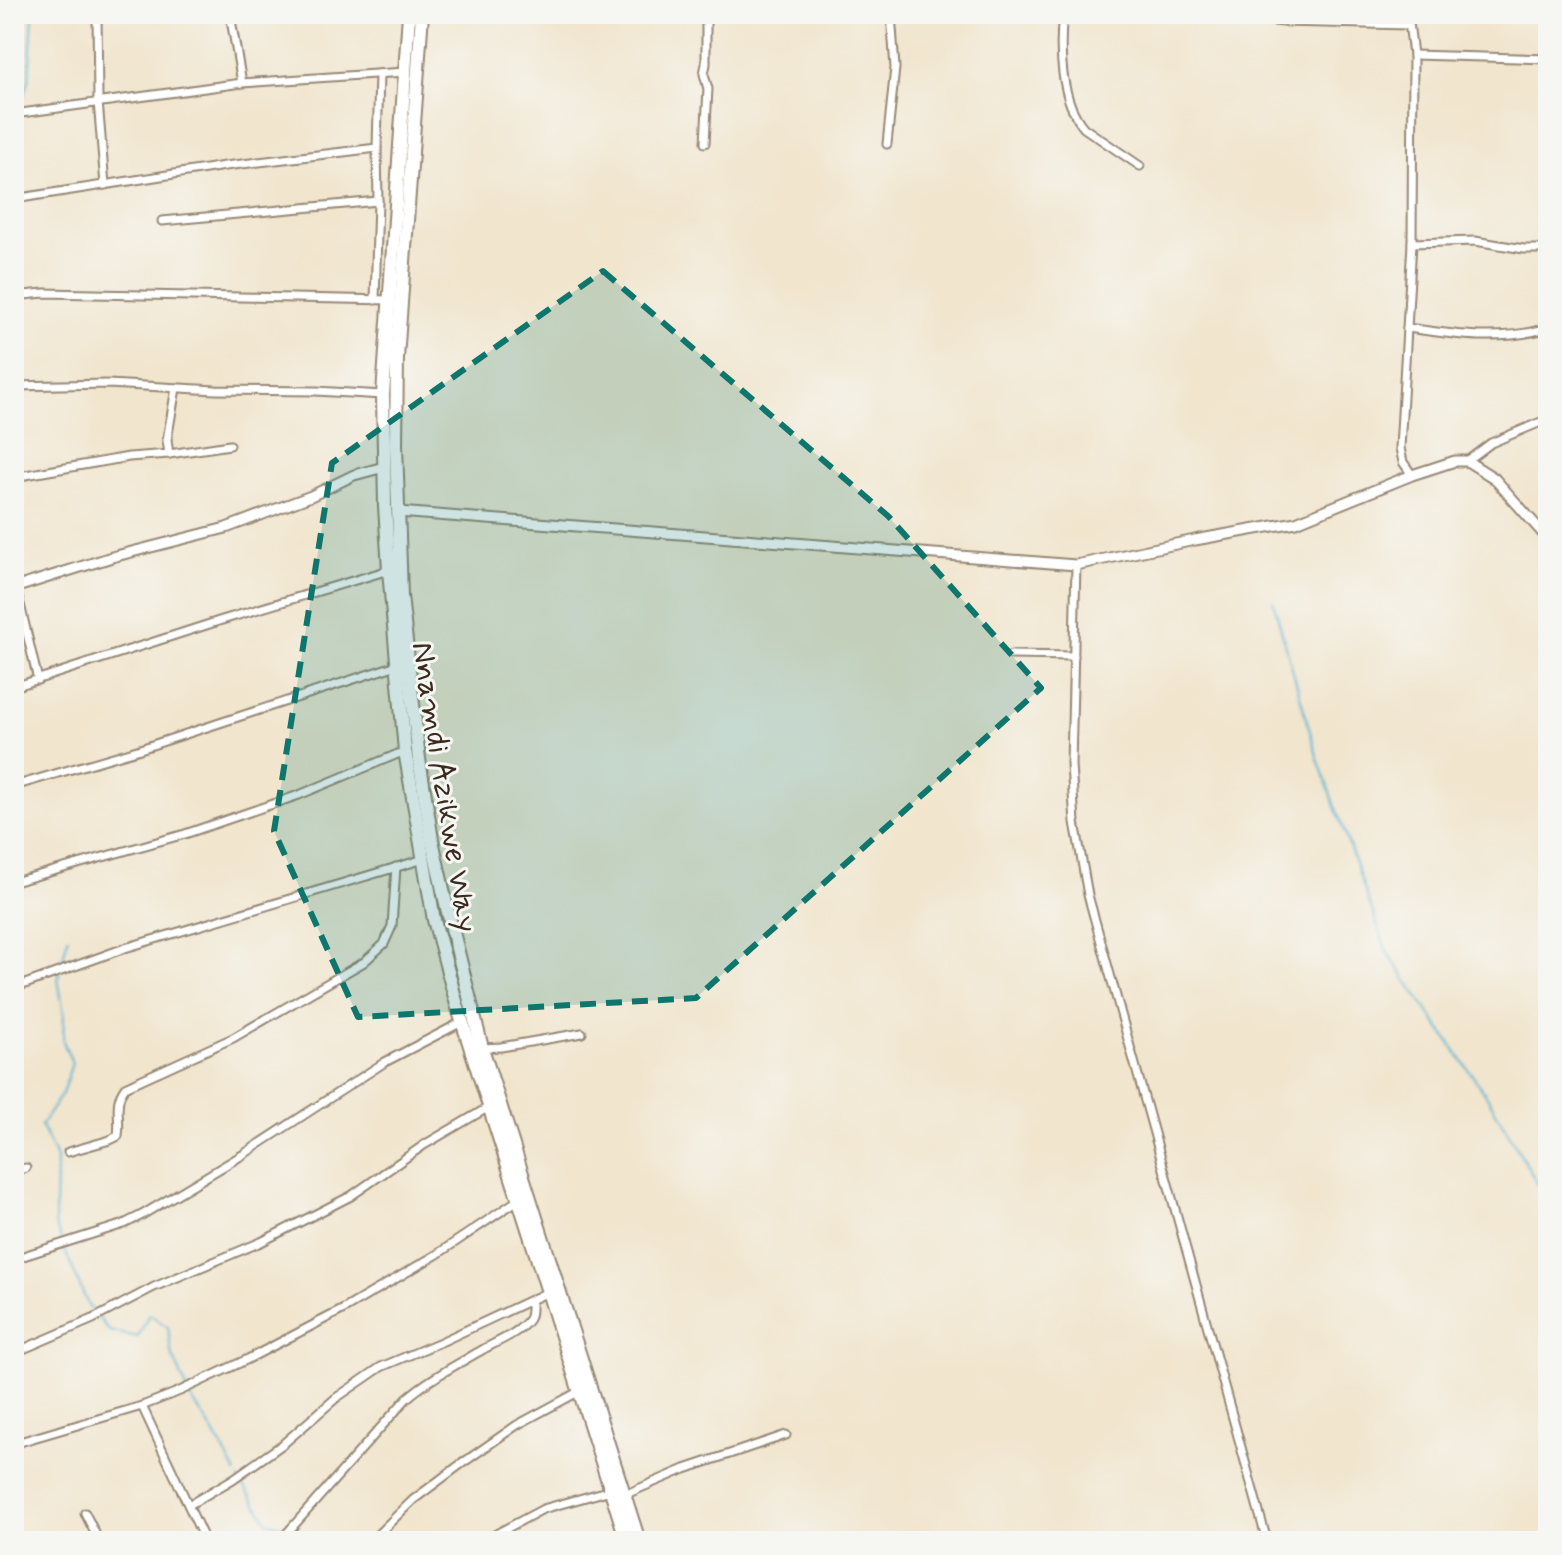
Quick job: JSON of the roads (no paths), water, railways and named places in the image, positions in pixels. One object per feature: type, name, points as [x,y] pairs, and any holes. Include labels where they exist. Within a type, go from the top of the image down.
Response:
[{"type":"highway","name":"Nnamdi Azikwe Way","points":[[409,14],[383,395],[389,570],[405,751],[434,920],[489,1107],[627,1541]]},
{"type":"highway","name":"Nnamdi Azikwe Way","points":[[422,14],[397,358],[396,445],[401,596],[419,759],[432,840],[482,1048],[639,1541]]},
{"type":"street","points":[[97,14],[98,101],[105,185]]},
{"type":"street","points":[[230,14],[242,83]]},
{"type":"street","points":[[705,143],[708,89],[704,74],[706,14]]},
{"type":"street","points":[[887,144],[895,68],[891,14]]},
{"type":"street","points":[[1063,14],[1060,46],[1065,85],[1078,121],[1140,166]]},
{"type":"street","points":[[1215,14],[1283,22],[1408,25]]},
{"type":"street","points":[[1408,14],[1413,55],[1412,243],[1400,448],[1403,462],[1412,475]]},
{"type":"street","points":[[1413,55],[1548,59]]},
{"type":"street","points":[[18,114],[242,83],[405,72]]},
{"type":"street","points":[[375,300],[379,74]]},
{"type":"street","points":[[14,199],[225,166],[377,148]]},
{"type":"street","points":[[162,221],[378,201]]},
{"type":"street","points":[[1412,243],[1475,241],[1524,249],[1548,249]]},
{"type":"street","points":[[14,296],[44,293],[390,300]]},
{"type":"street","points":[[1407,328],[1458,336],[1496,337],[1548,328]]},
{"type":"street","points":[[14,386],[108,384],[383,395]]},
{"type":"street","points":[[169,454],[167,440],[176,388]]},
{"type":"street","points":[[1467,461],[1491,443],[1548,419]]},
{"type":"street","points":[[14,477],[129,457],[230,445]]},
{"type":"street","points":[[398,512],[1076,565],[1296,522],[1412,475],[1455,461],[1467,461],[1494,478],[1548,539]]},
{"type":"street","points":[[38,680],[15,585],[226,528],[311,496],[354,475],[384,467]]},
{"type":"street","points":[[1076,565],[1071,765],[1075,822],[1088,895],[1267,1541]]},
{"type":"street","points":[[14,687],[389,570]]},
{"type":"street","points":[[1011,655],[1074,656]]},
{"type":"street","points":[[14,786],[137,750],[397,665]]},
{"type":"street","points":[[14,882],[185,834],[299,795],[405,751]]},
{"type":"street","points":[[14,988],[125,948],[424,859]]},
{"type":"street","points":[[68,1152],[118,1136],[117,1103],[125,1087],[233,1038],[364,962],[384,944],[392,926],[396,867]]},
{"type":"street","points":[[14,1259],[124,1224],[142,1215],[244,1154],[385,1062],[463,1022]]},
{"type":"street","points":[[482,1048],[582,1033]]},
{"type":"street","points":[[14,1353],[96,1317],[154,1287],[261,1242],[351,1196],[424,1145],[489,1107]]},
{"type":"street","points":[[14,1171],[26,1168]]},
{"type":"street","points":[[14,1445],[142,1406],[248,1359],[344,1309],[436,1255],[518,1200]]},
{"type":"street","points":[[189,1505],[283,1444],[336,1398],[381,1367],[548,1292]]},
{"type":"street","points":[[280,1541],[407,1398],[519,1329],[528,1321],[531,1300]]},
{"type":"street","points":[[371,1541],[413,1500],[457,1467],[517,1425],[580,1391]]},
{"type":"street","points":[[142,1406],[205,1541]]},
{"type":"street","points":[[624,1495],[685,1469],[786,1435]]},
{"type":"street","points":[[483,1541],[543,1509],[611,1490]]},
{"type":"street","points":[[85,1513],[99,1541]]},
{"type":"waterway","points":[[18,111],[29,80],[33,14]]},
{"type":"waterway","points":[[14,146],[15,195]]},
{"type":"waterway","points":[[1273,601],[1317,756],[1387,952],[1488,1098],[1548,1202]]},
{"type":"waterway","points":[[61,967],[68,937]]},
{"type":"waterway","points":[[60,973],[63,1041],[72,1063],[62,1094],[41,1125],[56,1158],[55,1224],[61,1240]]},
{"type":"waterway","points":[[63,1246],[88,1305],[109,1331],[138,1337],[149,1314],[168,1327],[171,1352],[191,1398],[236,1473]]},
{"type":"waterway","points":[[239,1479],[269,1523],[289,1527]]},
{"type":"waterway","points":[[295,1528],[323,1536],[326,1541]]}]
